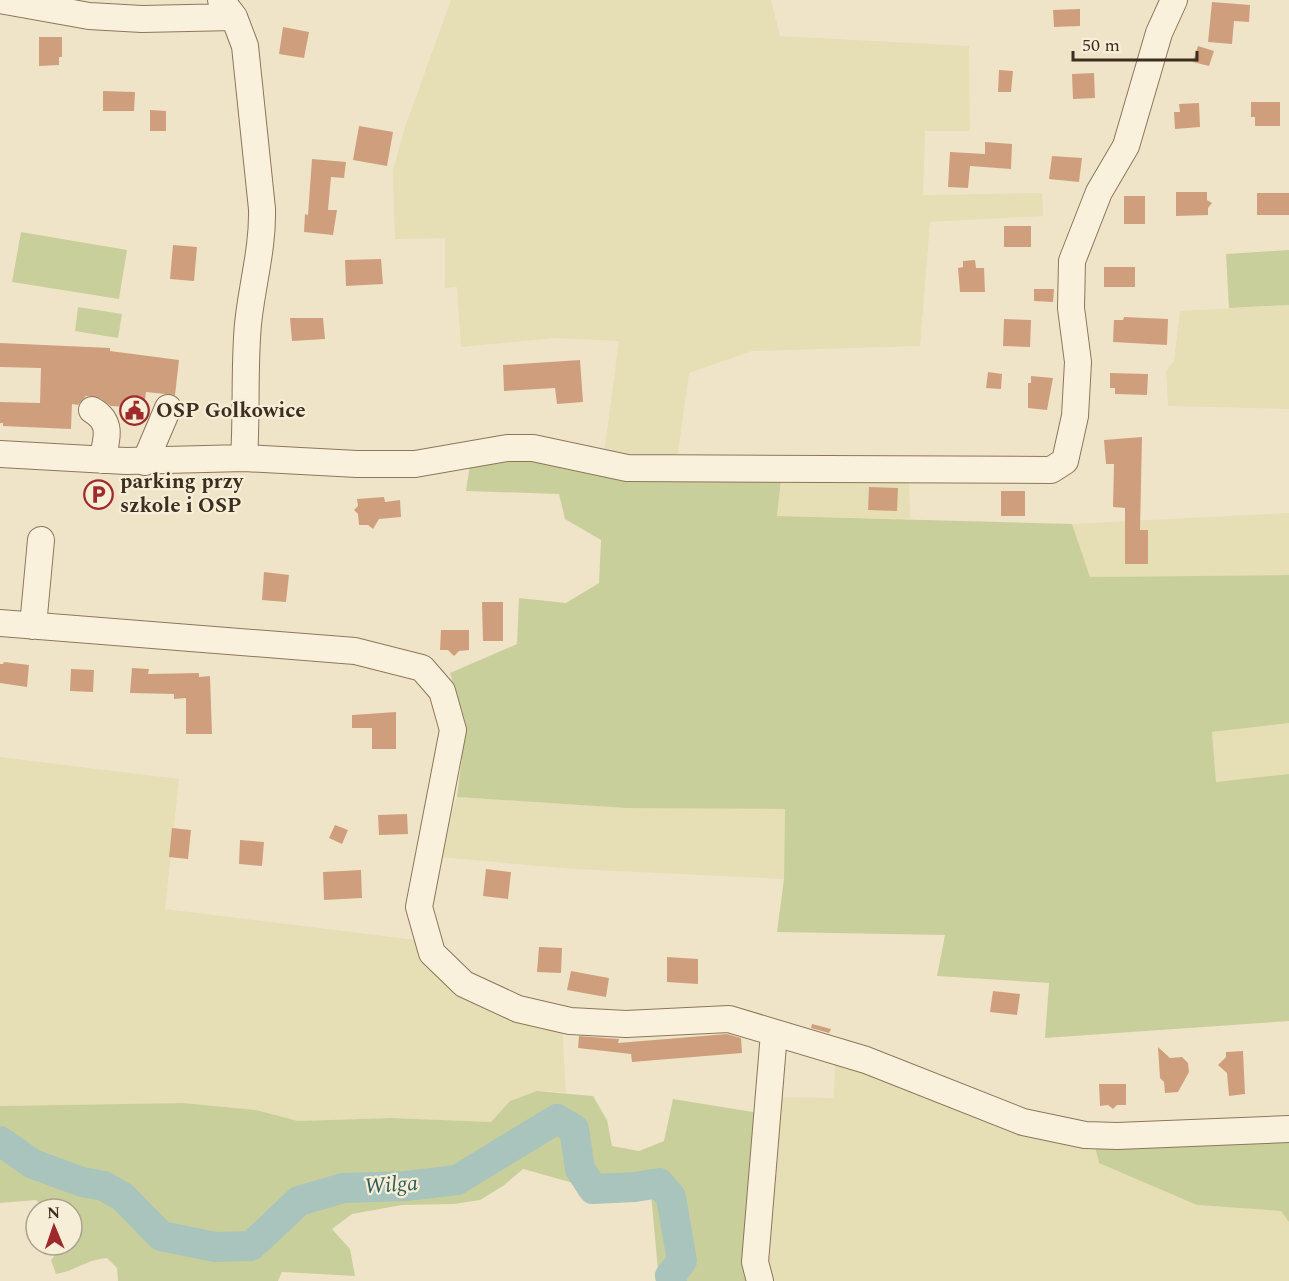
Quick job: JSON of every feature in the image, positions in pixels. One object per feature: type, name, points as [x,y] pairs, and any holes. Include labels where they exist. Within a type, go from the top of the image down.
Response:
[{"type":"street","points":[[0,0],[89,16],[142,19],[227,9],[244,46],[249,69],[250,114],[262,233],[247,334],[244,458]]},
{"type":"street","points":[[0,454],[145,462],[244,458],[357,465],[415,464],[507,448],[532,448],[627,468],[1051,470],[1065,460],[1075,416],[1078,362],[1071,308],[1072,261],[1099,192],[1126,146],[1160,33],[1174,0]]},
{"type":"street","points":[[145,462],[168,408]]},
{"type":"street","points":[[92,410],[103,416],[108,424],[102,460]]},
{"type":"street","points":[[33,626],[40,540]]},
{"type":"street","points":[[0,623],[355,651],[422,668],[442,691],[453,730],[419,907],[432,953],[464,984],[518,1009],[570,1021],[626,1024],[729,1019],[866,1060],[1023,1122],[1085,1135],[1117,1136],[1289,1129]]},
{"type":"street","points":[[760,1281],[755,1262],[774,1033]]},
{"type":"shaded area","points":[[451,0],[771,0],[780,36],[969,46],[970,131],[925,131],[923,195],[1042,193],[1043,216],[930,222],[920,346],[752,351],[689,373],[677,459],[604,454],[619,341],[555,338],[461,347],[457,287],[445,288],[445,238],[395,239],[393,170],[405,127]]},
{"type":"shaded area","points":[[1289,305],[1289,409],[1168,406],[1166,371],[1174,361],[1180,311]]},
{"type":"shaded area","points":[[782,470],[909,473],[910,519],[777,516]]},
{"type":"shaded area","points":[[1289,513],[1289,575],[1090,577],[1072,524]]},
{"type":"shaded area","points":[[1289,723],[1289,774],[1216,782],[1212,732]]},
{"type":"shaded area","points":[[0,757],[179,779],[165,909],[416,940],[441,978],[562,1025],[566,1092],[537,1091],[510,1101],[491,1122],[392,1118],[298,1121],[256,1110],[183,1103],[0,1106]]},
{"type":"shaded area","points":[[457,797],[625,808],[785,808],[784,879],[575,869],[438,857]]},
{"type":"shaded area","points":[[835,1062],[1094,1142],[1197,1205],[1281,1211],[1289,1222],[1289,1281],[754,1281],[764,1097],[834,1098]]},
{"type":"green space","points":[[21,232],[127,250],[119,299],[12,282]]},
{"type":"green space","points":[[1289,250],[1289,305],[1229,308],[1226,254]]},
{"type":"green space","points":[[78,307],[122,314],[118,338],[75,331]]},
{"type":"green space","points":[[471,458],[782,470],[777,516],[1072,524],[1090,577],[1289,575],[1289,723],[1212,732],[1216,782],[1289,774],[1289,1021],[1045,1038],[1049,983],[937,976],[945,935],[777,932],[784,879],[785,809],[625,808],[457,797],[466,724],[450,673],[517,644],[519,598],[566,603],[599,583],[601,540],[565,519],[559,494],[466,491]]},
{"type":"green space","points":[[537,1091],[593,1096],[607,1120],[612,1146],[639,1151],[664,1141],[673,1099],[759,1113],[754,1281],[659,1281],[651,1194],[595,1189],[523,1169],[503,1186],[480,1200],[454,1204],[402,1205],[352,1214],[332,1229],[350,1249],[355,1276],[282,1272],[278,1281],[118,1281],[117,1268],[107,1258],[94,1260],[56,1274],[51,1260],[54,1257],[84,1257],[84,1197],[24,1197],[24,1201],[0,1203],[0,1106],[183,1103],[256,1110],[298,1121],[392,1118],[491,1122],[510,1101]]},
{"type":"green space","points":[[1289,1135],[1289,1222],[1281,1211],[1197,1205],[1099,1163],[1094,1142]]},
{"type":"building","points":[[1212,2],[1250,5],[1249,22],[1234,21],[1232,44],[1208,42]]},
{"type":"building","points":[[1080,9],[1080,26],[1054,27],[1053,10]]},
{"type":"building","points":[[283,27],[309,32],[304,58],[279,54]]},
{"type":"building","points":[[39,37],[62,37],[62,57],[59,57],[59,65],[39,66]]},
{"type":"building","points":[[1198,46],[1214,51],[1209,66],[1193,62]]},
{"type":"building","points":[[999,70],[1013,71],[1011,92],[998,92]]},
{"type":"building","points":[[1094,73],[1095,98],[1073,99],[1072,74]]},
{"type":"building","points":[[103,91],[135,92],[134,111],[103,111]]},
{"type":"building","points":[[1251,102],[1280,102],[1280,126],[1255,126],[1255,117],[1251,117]]},
{"type":"building","points":[[1199,103],[1200,127],[1175,129],[1174,112],[1180,112],[1179,104]]},
{"type":"building","points":[[150,110],[166,111],[166,131],[150,131]]},
{"type":"building","points":[[359,126],[393,132],[387,166],[353,160]]},
{"type":"building","points":[[985,142],[1012,144],[1011,169],[970,166],[968,188],[948,187],[950,152],[985,154]]},
{"type":"building","points":[[1052,156],[1082,158],[1079,182],[1049,179]]},
{"type":"building","points":[[312,159],[346,162],[344,178],[331,177],[328,210],[337,210],[333,235],[304,232],[305,214],[308,215]]},
{"type":"building","points":[[1176,192],[1207,192],[1207,200],[1212,203],[1208,208],[1208,215],[1176,216]]},
{"type":"building","points":[[1257,193],[1289,193],[1289,215],[1257,215]]},
{"type":"building","points":[[1124,196],[1145,196],[1145,224],[1124,224]]},
{"type":"building","points":[[1004,226],[1031,226],[1031,247],[1004,247]]},
{"type":"building","points":[[173,245],[197,247],[194,281],[170,279]]},
{"type":"building","points":[[381,259],[383,284],[346,286],[345,260]]},
{"type":"building","points":[[975,260],[976,268],[984,268],[985,292],[960,292],[958,268],[963,267],[963,261]]},
{"type":"building","points":[[1104,267],[1135,267],[1135,287],[1104,287]]},
{"type":"building","points":[[1034,289],[1054,289],[1053,302],[1034,301]]},
{"type":"building","points":[[1124,317],[1168,319],[1167,345],[1113,342],[1114,320],[1123,320]]},
{"type":"building","points":[[290,318],[323,318],[325,339],[292,341]]},
{"type":"building","points":[[1004,319],[1031,320],[1030,347],[1003,346]]},
{"type":"building","points":[[0,343],[110,348],[110,351],[179,360],[175,395],[146,392],[143,415],[126,414],[127,407],[111,406],[100,398],[86,396],[78,405],[72,404],[71,429],[3,426],[3,423],[0,423],[0,402],[40,403],[41,368],[0,367]]},
{"type":"building","points":[[580,360],[583,402],[557,404],[555,388],[504,391],[503,365]]},
{"type":"building","points":[[988,372],[1002,374],[1001,389],[986,388]]},
{"type":"building","points":[[1110,373],[1148,374],[1147,395],[1115,394],[1115,388],[1110,388]]},
{"type":"building","points":[[1031,376],[1053,378],[1047,410],[1028,408],[1028,383],[1031,383]]},
{"type":"building","points":[[1142,437],[1140,530],[1148,530],[1148,564],[1125,564],[1125,508],[1113,507],[1114,464],[1106,464],[1104,440]]},
{"type":"building","points":[[869,487],[898,488],[897,511],[868,510]]},
{"type":"building","points":[[1001,491],[1025,491],[1025,516],[1001,516]]},
{"type":"building","points":[[384,497],[385,502],[400,500],[401,517],[379,519],[373,529],[368,525],[359,525],[358,514],[354,510],[358,506],[357,499]]},
{"type":"building","points":[[264,572],[289,575],[286,602],[262,600]]},
{"type":"building","points":[[482,602],[503,602],[503,641],[483,641]]},
{"type":"building","points":[[441,630],[469,630],[469,650],[459,651],[454,656],[448,650],[440,650]]},
{"type":"building","points":[[4,662],[29,665],[27,687],[0,683],[0,664]]},
{"type":"building","points":[[132,668],[149,669],[148,674],[199,673],[199,677],[210,676],[212,734],[186,734],[186,698],[174,699],[174,694],[130,693]]},
{"type":"building","points":[[71,669],[94,670],[93,692],[70,691]]},
{"type":"building","points":[[396,712],[396,749],[372,749],[372,728],[352,728],[352,715]]},
{"type":"building","points":[[407,814],[408,834],[379,835],[378,815]]},
{"type":"building","points":[[335,825],[348,830],[342,844],[329,838]]},
{"type":"building","points":[[172,828],[191,830],[188,859],[169,857]]},
{"type":"building","points":[[240,840],[264,842],[262,866],[239,864]]},
{"type":"building","points":[[486,869],[511,872],[508,899],[483,896]]},
{"type":"building","points":[[361,870],[362,898],[324,900],[323,872]]},
{"type":"building","points":[[539,947],[562,948],[561,973],[537,972]]},
{"type":"building","points":[[667,957],[698,959],[698,984],[667,982]]},
{"type":"building","points":[[571,971],[609,978],[606,997],[567,990]]},
{"type":"building","points":[[993,991],[1020,994],[1017,1015],[990,1012]]},
{"type":"building","points":[[812,1024],[831,1029],[829,1033],[811,1028]]},
{"type":"building","points":[[727,1034],[741,1038],[742,1053],[632,1062],[631,1054],[578,1048],[579,1036],[619,1039],[618,1043]]},
{"type":"building","points":[[1158,1047],[1170,1058],[1182,1057],[1188,1063],[1189,1072],[1178,1092],[1165,1093],[1164,1082],[1160,1078]]},
{"type":"building","points":[[1243,1051],[1245,1094],[1229,1096],[1227,1073],[1218,1065],[1226,1057],[1226,1052]]},
{"type":"building","points":[[1099,1084],[1126,1084],[1126,1105],[1117,1105],[1113,1109],[1108,1105],[1100,1106]]},
{"type":"waterway","name":"Wilga","points":[[0,1141],[33,1164],[82,1182],[104,1186],[123,1197],[161,1236],[215,1247],[251,1246],[299,1201],[343,1188],[406,1186],[457,1180],[557,1119],[574,1129],[580,1169],[593,1189],[635,1187],[659,1183],[671,1197],[682,1261],[670,1276],[672,1281]]},
{"type":"place","name":"OSP Golkowice","points":[[135,411]]},
{"type":"place","name":"parking przy szkole i OSP","points":[[99,494]]}]
